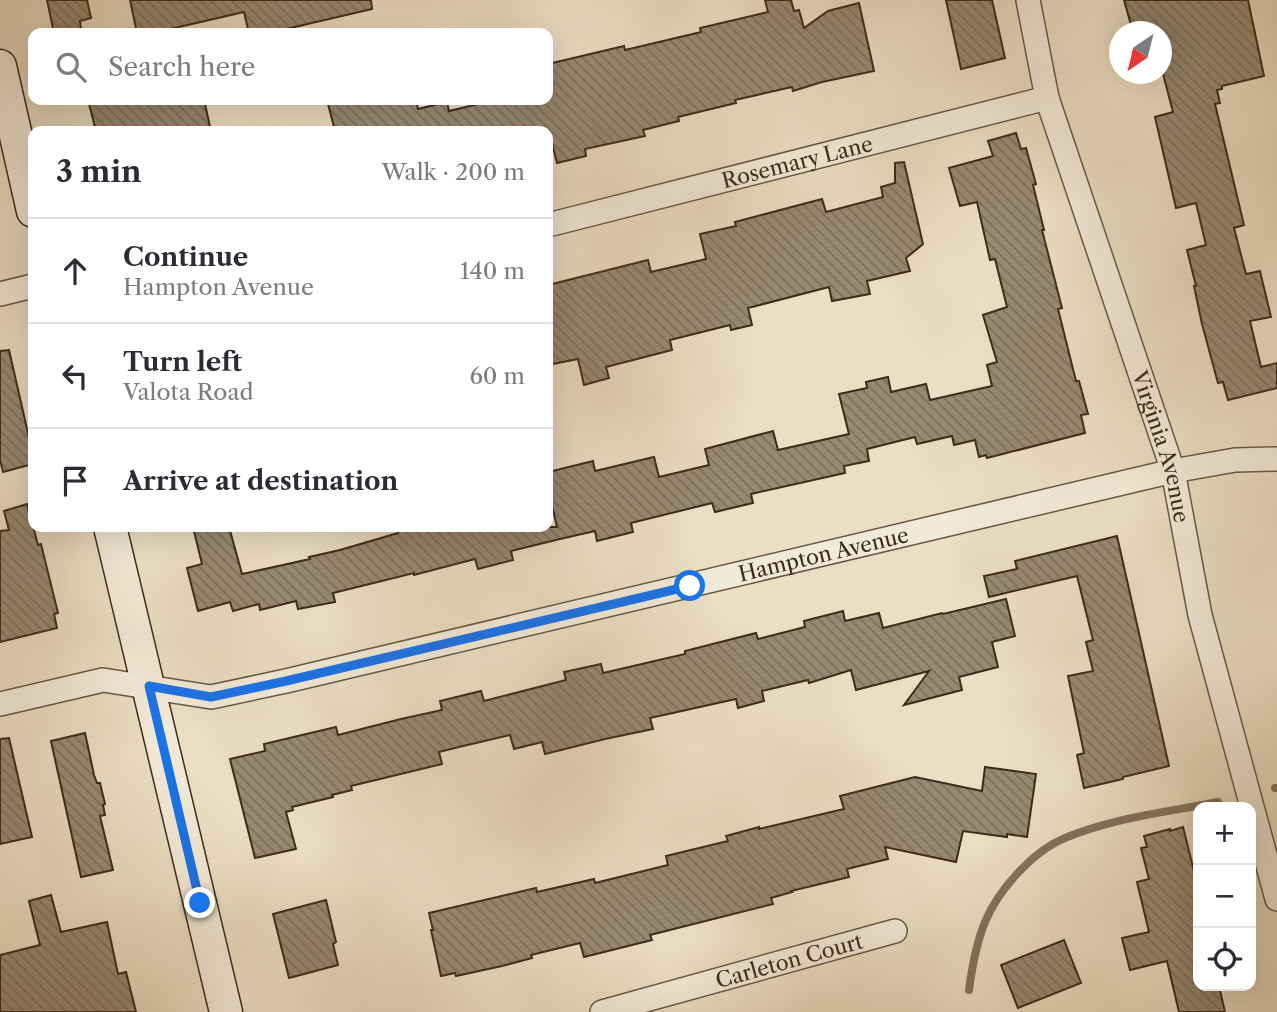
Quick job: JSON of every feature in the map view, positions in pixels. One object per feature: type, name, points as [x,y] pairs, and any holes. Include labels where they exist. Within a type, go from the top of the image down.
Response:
[{"type":"street","name":"Virginia Avenue","points":[[1028,0],[1047,98],[1173,471],[1200,615],[1277,899]]},
{"type":"street","points":[[0,66],[28,189]]},
{"type":"street","name":"Rosemary Lane","points":[[553,224],[1047,98]]},
{"type":"street","points":[[0,294],[28,287]]},
{"type":"street","name":"Hampton Avenue","points":[[0,704],[103,680],[211,697],[1173,471],[1235,460],[1277,459]]},
{"type":"street","points":[[111,532],[226,1012]]},
{"type":"street","name":"Carleton Court","points":[[601,1012],[895,931]]},
{"type":"building","points":[[47,0],[87,0],[91,18],[80,21],[81,28],[53,28]]},
{"type":"building","points":[[130,0],[371,0],[372,9],[290,28],[248,28],[244,12],[175,28],[136,28]]},
{"type":"building","points":[[765,0],[791,0],[794,11],[799,10],[804,28],[828,11],[859,3],[874,71],[793,91],[792,87],[735,100],[736,103],[678,117],[679,121],[643,130],[645,136],[585,149],[586,156],[557,163],[553,147],[553,126],[334,126],[328,105],[417,105],[418,109],[448,105],[449,111],[474,105],[553,105],[553,63],[624,46],[625,50],[701,32],[700,28],[768,12]]},
{"type":"building","points":[[946,0],[992,0],[1005,58],[961,69]]},
{"type":"building","points":[[1124,0],[1248,0],[1264,76],[1222,86],[1222,89],[1217,90],[1220,103],[1215,104],[1244,225],[1234,228],[1246,274],[1260,271],[1271,317],[1250,321],[1261,367],[1277,363],[1277,388],[1228,400],[1223,382],[1218,383],[1202,324],[1187,250],[1206,245],[1196,203],[1176,208],[1155,117],[1173,112],[1166,84],[1172,84],[1172,21],[1130,21]]},
{"type":"building","points":[[89,105],[205,105],[210,126],[95,126]]},
{"type":"building","points":[[1016,133],[1021,149],[1026,148],[1036,184],[1033,185],[1042,230],[1062,308],[1058,309],[1076,381],[1079,381],[1088,414],[1081,415],[1085,433],[987,458],[986,455],[979,457],[975,440],[954,445],[952,436],[917,444],[915,437],[867,449],[869,461],[844,466],[845,473],[751,494],[753,503],[715,512],[712,503],[631,523],[633,532],[597,541],[595,531],[511,551],[513,560],[478,569],[475,559],[333,593],[335,602],[298,609],[296,601],[260,610],[259,604],[233,611],[230,602],[198,611],[187,568],[202,564],[194,532],[230,532],[242,574],[310,559],[309,557],[398,532],[553,532],[553,527],[557,527],[553,510],[553,471],[593,461],[595,471],[654,457],[659,477],[709,465],[705,449],[773,431],[778,450],[849,434],[839,394],[867,388],[866,382],[888,377],[891,392],[926,384],[930,400],[992,386],[987,365],[997,362],[983,315],[1007,307],[995,259],[990,260],[977,202],[960,206],[949,168],[993,156],[988,141]]},
{"type":"building","points":[[904,162],[923,244],[906,258],[910,271],[867,281],[870,294],[832,301],[829,287],[748,308],[752,325],[731,330],[730,325],[670,340],[672,350],[606,367],[609,378],[584,385],[578,359],[553,364],[553,284],[648,260],[651,272],[706,259],[700,234],[736,226],[735,222],[822,199],[826,212],[883,197],[881,187],[895,183],[895,163]]},
{"type":"building","points":[[9,350],[28,433],[28,465],[3,472],[0,460],[0,351]]},
{"type":"building","points":[[27,504],[28,532],[35,532],[38,545],[41,544],[58,613],[54,614],[57,628],[0,642],[0,531],[9,530],[4,511]]},
{"type":"building","points":[[1117,536],[1169,766],[1084,788],[1077,755],[1084,753],[1068,676],[1093,671],[1086,642],[1093,640],[1077,576],[989,597],[984,576],[1017,569],[1015,561]]},
{"type":"building","points":[[1006,599],[1015,636],[992,642],[998,667],[959,677],[962,690],[904,705],[929,671],[856,690],[851,670],[809,683],[808,680],[762,691],[764,701],[738,708],[736,699],[650,718],[653,729],[545,754],[542,742],[514,749],[510,735],[459,747],[439,752],[442,764],[351,786],[352,790],[332,795],[333,797],[292,807],[293,810],[286,812],[296,849],[255,858],[230,759],[265,751],[264,744],[336,727],[338,735],[442,710],[440,701],[481,691],[484,701],[566,680],[564,672],[601,664],[603,673],[685,654],[685,651],[756,633],[758,639],[805,627],[804,621],[843,611],[845,621],[879,613],[883,628]]},
{"type":"building","points":[[85,733],[94,775],[97,783],[100,783],[105,804],[105,815],[100,816],[113,870],[81,877],[51,741]]},
{"type":"building","points":[[9,738],[32,837],[0,844],[0,739]]},
{"type":"building","points":[[985,767],[1036,774],[1027,837],[963,831],[956,862],[885,847],[888,859],[847,869],[849,877],[771,898],[773,904],[650,935],[652,940],[584,957],[580,943],[531,955],[532,958],[502,966],[456,976],[455,973],[441,976],[429,913],[536,888],[537,892],[594,879],[595,883],[668,865],[666,856],[728,841],[726,836],[759,827],[844,809],[840,796],[915,777],[982,791]]},
{"type":"building","points":[[1183,827],[1193,867],[1193,991],[1220,991],[1225,1012],[1179,1012],[1167,961],[1130,970],[1122,938],[1149,932],[1137,882],[1149,879],[1141,848],[1147,847],[1144,836]]},
{"type":"building","points":[[51,895],[61,932],[107,922],[118,974],[126,972],[136,1012],[0,1012],[0,955],[40,945],[29,901]]},
{"type":"building","points":[[326,900],[336,942],[333,944],[338,965],[289,978],[273,914]]},
{"type":"building","points":[[1064,940],[1081,983],[1018,1008],[1001,965]]},
{"type":"waterway","points":[[969,990],[977,947],[991,910],[1018,873],[1041,852],[1065,838],[1102,825],[1193,806]]},
{"type":"route","points":[[200,903],[149,686],[211,697],[690,586]]}]
